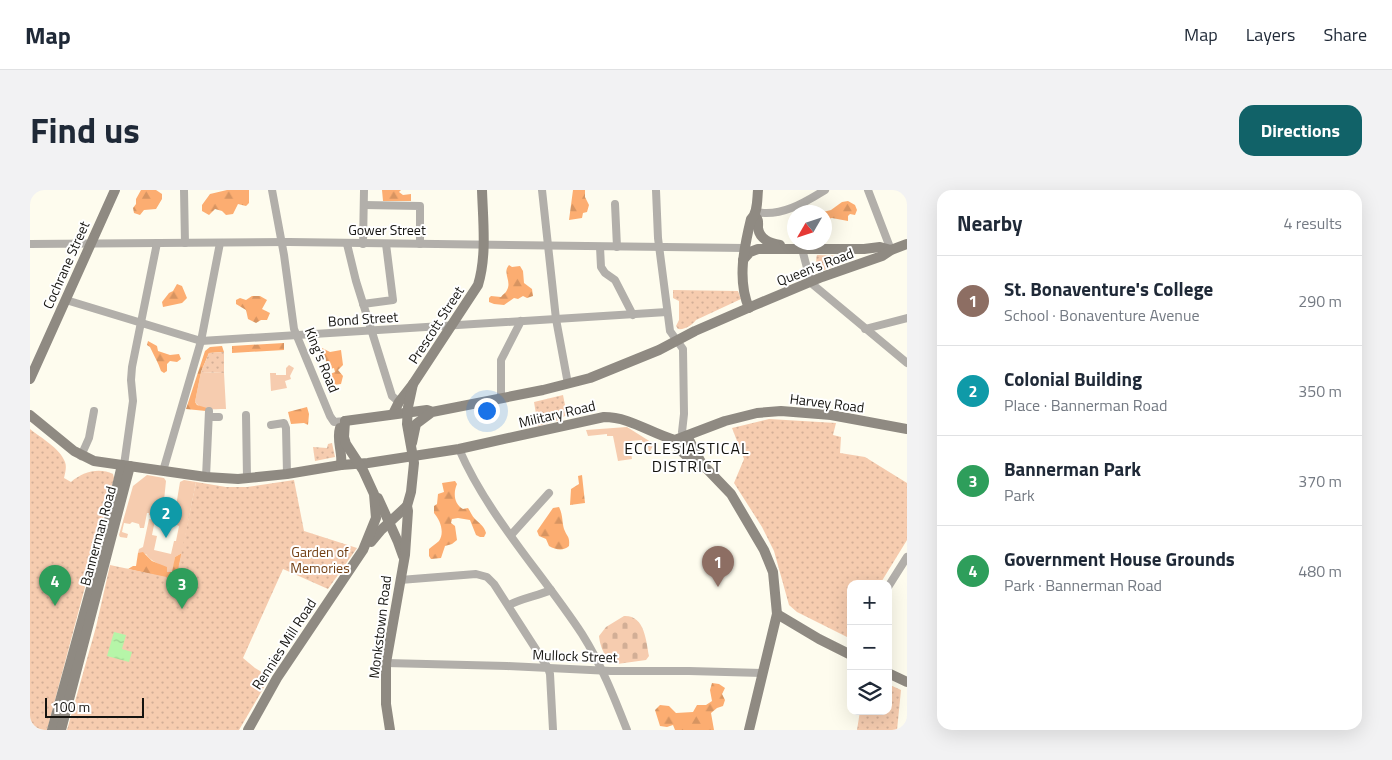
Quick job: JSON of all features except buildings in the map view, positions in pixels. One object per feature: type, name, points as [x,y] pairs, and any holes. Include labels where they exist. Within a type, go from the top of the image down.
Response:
[{"type":"main road","name":"Cochrane Street","points":[[30,379],[115,190]]},
{"type":"main road","name":"Prescott Street","points":[[393,414],[399,402],[478,286],[482,270],[483,246],[482,190]]},
{"type":"main road","points":[[749,308],[743,294],[743,260],[751,219],[755,214],[758,190]]},
{"type":"main road","points":[[755,214],[759,220],[759,230],[762,237],[770,244],[779,245],[783,249]]},
{"type":"main road","name":"Queen's Road","points":[[432,412],[568,384],[612,370],[678,341],[695,331],[853,266],[882,256],[891,250],[907,244]]},
{"type":"main road","points":[[832,248],[880,247],[891,250]]},
{"type":"main road","points":[[849,248],[857,256],[853,266]]},
{"type":"main road","points":[[743,260],[753,250],[787,249]]},
{"type":"main road","name":"Prescott Street","points":[[413,384],[407,424],[414,457]]},
{"type":"main road","points":[[341,465],[342,458],[338,434],[345,421],[427,410],[432,412]]},
{"type":"main road","name":"Harvey Road","points":[[687,436],[725,421],[757,413],[781,411],[821,413],[907,429]]},
{"type":"main road","points":[[412,444],[416,424],[432,412]]},
{"type":"main road","points":[[30,415],[81,456]]},
{"type":"main road","name":"Military Road","points":[[81,456],[94,461],[206,477],[247,478],[414,457],[604,417],[625,420],[675,440]]},
{"type":"main road","name":"Rennies Mill Road","points":[[345,421],[344,437],[374,494],[376,518],[363,550]]},
{"type":"main road","points":[[702,465],[687,436],[675,440],[680,449],[690,459],[702,465],[731,494],[764,550],[772,572],[776,619],[749,730]]},
{"type":"main road","name":"Monkstown Road","points":[[390,730],[386,704],[386,663],[403,557],[405,555],[407,506],[411,492],[414,457]]},
{"type":"main road","name":"Bannerman Road","points":[[52,730],[125,465]]},
{"type":"main road","name":"Bannerman Road","points":[[61,730],[125,465]]},
{"type":"main road","name":"Monkstown Road","points":[[374,494],[378,498],[403,557]]},
{"type":"main road","name":"Rennies Mill Road","points":[[248,730],[277,678],[363,550],[407,506]]},
{"type":"main road","points":[[776,619],[847,653]]},
{"type":"main road","points":[[892,675],[907,682]]},
{"type":"street","points":[[184,190],[184,243]]},
{"type":"street","name":"King's Road","points":[[272,190],[296,335],[330,416],[334,422],[345,421]]},
{"type":"street","points":[[364,190],[364,244]]},
{"type":"street","points":[[542,190],[556,319],[568,384]]},
{"type":"street","points":[[656,190],[658,238],[670,332],[683,349],[684,414],[682,432],[687,436]]},
{"type":"street","points":[[755,214],[788,210],[825,190]]},
{"type":"street","points":[[868,190],[891,250]]},
{"type":"street","points":[[615,204],[617,248]]},
{"type":"street","points":[[364,205],[420,206],[420,244]]},
{"type":"street","name":"Gower Street","points":[[30,244],[281,242],[617,248],[744,248]]},
{"type":"street","points":[[125,465],[133,401],[132,367],[156,243]]},
{"type":"street","points":[[163,471],[201,341],[220,243]]},
{"type":"street","points":[[347,244],[348,254],[392,396],[399,402]]},
{"type":"street","points":[[363,304],[393,300],[386,244]]},
{"type":"street","points":[[600,247],[601,267],[605,273],[615,280],[633,315]]},
{"type":"street","points":[[802,250],[811,283],[865,329],[905,358]]},
{"type":"street","name":"Bond Street","points":[[66,300],[201,341],[668,312]]},
{"type":"street","points":[[501,399],[501,360],[521,321]]},
{"type":"street","points":[[865,329],[906,321]]},
{"type":"street","points":[[81,456],[89,438],[94,410]]},
{"type":"street","points":[[206,477],[209,414],[219,417]]},
{"type":"street","points":[[246,415],[247,478]]},
{"type":"street","points":[[271,425],[283,421],[286,428],[287,474]]},
{"type":"street","points":[[459,449],[470,474],[511,535],[581,632],[603,670],[627,730]]},
{"type":"street","points":[[511,535],[549,494]]},
{"type":"street","points":[[892,580],[907,556]]},
{"type":"street","points":[[400,580],[468,574],[482,574],[487,577],[509,605],[548,668],[550,674],[553,730]]},
{"type":"street","points":[[509,605],[551,590]]},
{"type":"street","name":"Mullock Street","points":[[386,663],[762,673]]},
{"type":"green space","points":[[141,190],[156,190],[162,194],[162,199],[156,209],[144,210],[140,215],[134,213],[133,208]]},
{"type":"green space","points":[[227,190],[249,190],[249,203],[246,206],[238,204],[233,214],[226,215],[222,211],[215,209],[209,215],[202,211],[202,205],[210,194]]},
{"type":"green space","points":[[382,190],[401,190],[399,192],[403,195],[411,194],[411,201],[383,201]]},
{"type":"green space","points":[[573,190],[585,190],[585,197],[589,205],[587,212],[583,213],[582,218],[569,220]]},
{"type":"green space","points":[[848,201],[855,205],[857,210],[855,215],[850,214],[848,216],[848,221],[832,218],[832,209],[842,202]]},
{"type":"green space","points":[[817,255],[847,256],[850,257],[850,260],[821,271],[818,268]]},
{"type":"green space","points":[[509,265],[512,267],[520,266],[523,271],[524,283],[532,289],[533,296],[514,298],[504,305],[489,302],[491,296],[501,297],[507,291],[506,271]]},
{"type":"green space","points":[[177,284],[182,286],[187,298],[182,303],[163,307],[162,302]]},
{"type":"green space","points":[[673,290],[738,291],[741,299],[696,320],[686,328],[678,329],[676,326],[679,320],[679,301],[673,298]]},
{"type":"green space","points":[[252,296],[260,296],[267,300],[262,309],[270,313],[267,320],[261,320],[256,323],[248,319],[246,310],[236,304],[236,300],[240,298],[246,300]]},
{"type":"green space","points":[[148,341],[157,346],[158,351],[170,355],[179,354],[181,359],[177,362],[170,361],[167,364],[167,371],[164,373],[161,371],[150,347],[147,345]]},
{"type":"green space","points":[[284,343],[284,350],[232,353],[232,346]]},
{"type":"green space","points":[[222,346],[224,352],[209,353],[201,372],[195,402],[197,405],[207,408],[206,411],[186,409],[205,351],[210,347]]},
{"type":"green space","points":[[322,348],[330,352],[341,350],[343,365],[338,370],[343,376],[341,384],[334,385],[330,374],[335,372],[334,368],[330,369],[328,367]]},
{"type":"green space","points":[[224,352],[224,373],[201,372],[209,353]]},
{"type":"green space","points":[[289,365],[294,368],[290,376],[291,379],[285,381],[287,388],[271,391],[270,373],[286,375],[286,368]]},
{"type":"green space","points":[[201,372],[224,373],[226,409],[205,408],[195,402]]},
{"type":"green space","points":[[563,395],[567,415],[563,419],[538,426],[534,402]]},
{"type":"green space","points":[[307,407],[309,414],[308,425],[304,423],[291,424],[288,412]]},
{"type":"green space","points":[[769,419],[836,423],[833,435],[841,437],[840,453],[865,457],[907,483],[907,540],[882,580],[847,580],[847,637],[797,612],[789,605],[774,551],[762,527],[734,483],[744,459],[732,428]]},
{"type":"green space","points":[[627,427],[654,444],[649,453],[648,445],[641,444],[642,440],[629,441],[632,459],[618,461],[613,436],[607,436],[607,434],[588,436],[586,430]]},
{"type":"green space","points":[[30,429],[55,448],[63,457],[66,466],[64,478],[71,482],[85,473],[102,471],[113,474],[114,478],[47,730],[30,730]]},
{"type":"green space","points":[[332,443],[335,457],[315,461],[313,447],[327,448],[328,444]]},
{"type":"green space","points":[[147,475],[164,478],[166,481],[163,510],[158,510],[157,517],[147,513],[144,528],[140,528],[139,524],[132,522],[130,524],[124,523],[122,532],[128,534],[127,538],[120,537],[133,486]]},
{"type":"green space","points":[[582,475],[585,503],[570,505],[571,489],[579,484],[578,476]]},
{"type":"green space","points":[[184,480],[196,482],[182,553],[175,557],[173,572],[167,572],[146,554],[138,553],[139,549],[143,547],[149,519],[155,520],[152,535],[157,536],[154,550],[171,554],[179,526],[177,525],[179,513],[175,512],[180,482]]},
{"type":"green space","name":"Garden of Memories","points":[[294,480],[304,531],[357,548],[328,589],[283,569],[243,658],[270,677],[239,730],[67,730],[96,627],[110,565],[176,579],[196,482],[226,487],[247,487]]},
{"type":"green space","points":[[455,481],[457,484],[455,498],[458,504],[463,509],[468,508],[486,533],[484,537],[480,537],[476,535],[470,520],[452,519],[451,523],[455,526],[457,540],[445,546],[441,558],[431,559],[429,549],[439,541],[442,534],[440,523],[434,513],[434,506],[437,504],[438,494],[444,492],[442,483]]},
{"type":"green space","points":[[559,507],[564,529],[569,540],[569,546],[562,549],[549,546],[546,539],[539,536],[537,531],[553,508]]},
{"type":"green space","points":[[143,552],[152,561],[167,567],[167,572],[172,572],[175,557],[182,553],[176,580],[128,569],[136,566],[138,553]]},
{"type":"green space","points":[[624,616],[636,620],[643,630],[649,656],[646,660],[617,664],[613,663],[604,653],[599,636],[606,627]]},
{"type":"green space","points":[[712,683],[719,684],[725,688],[722,694],[725,700],[723,706],[711,713],[714,730],[675,730],[673,725],[667,727],[660,726],[655,710],[660,705],[669,706],[676,713],[693,712],[697,705],[706,705],[712,701],[710,690]]},
{"type":"green space","points":[[892,686],[901,690],[897,730],[857,730],[859,715],[892,715]]},
{"type":"water","points":[[114,632],[126,635],[122,649],[132,652],[129,662],[107,656]]},
{"type":"place","name":"Colonial Building","points":[[166,538]]},
{"type":"place","name":"St. Bonaventure's College","points":[[718,587]]},
{"type":"place","name":"Government House Grounds","points":[[55,606]]},
{"type":"place","name":"Bannerman Park","points":[[182,609]]},
{"type":"district","name":"ECCLESIASTICAL DISTRICT","points":[[687,457]]}]
